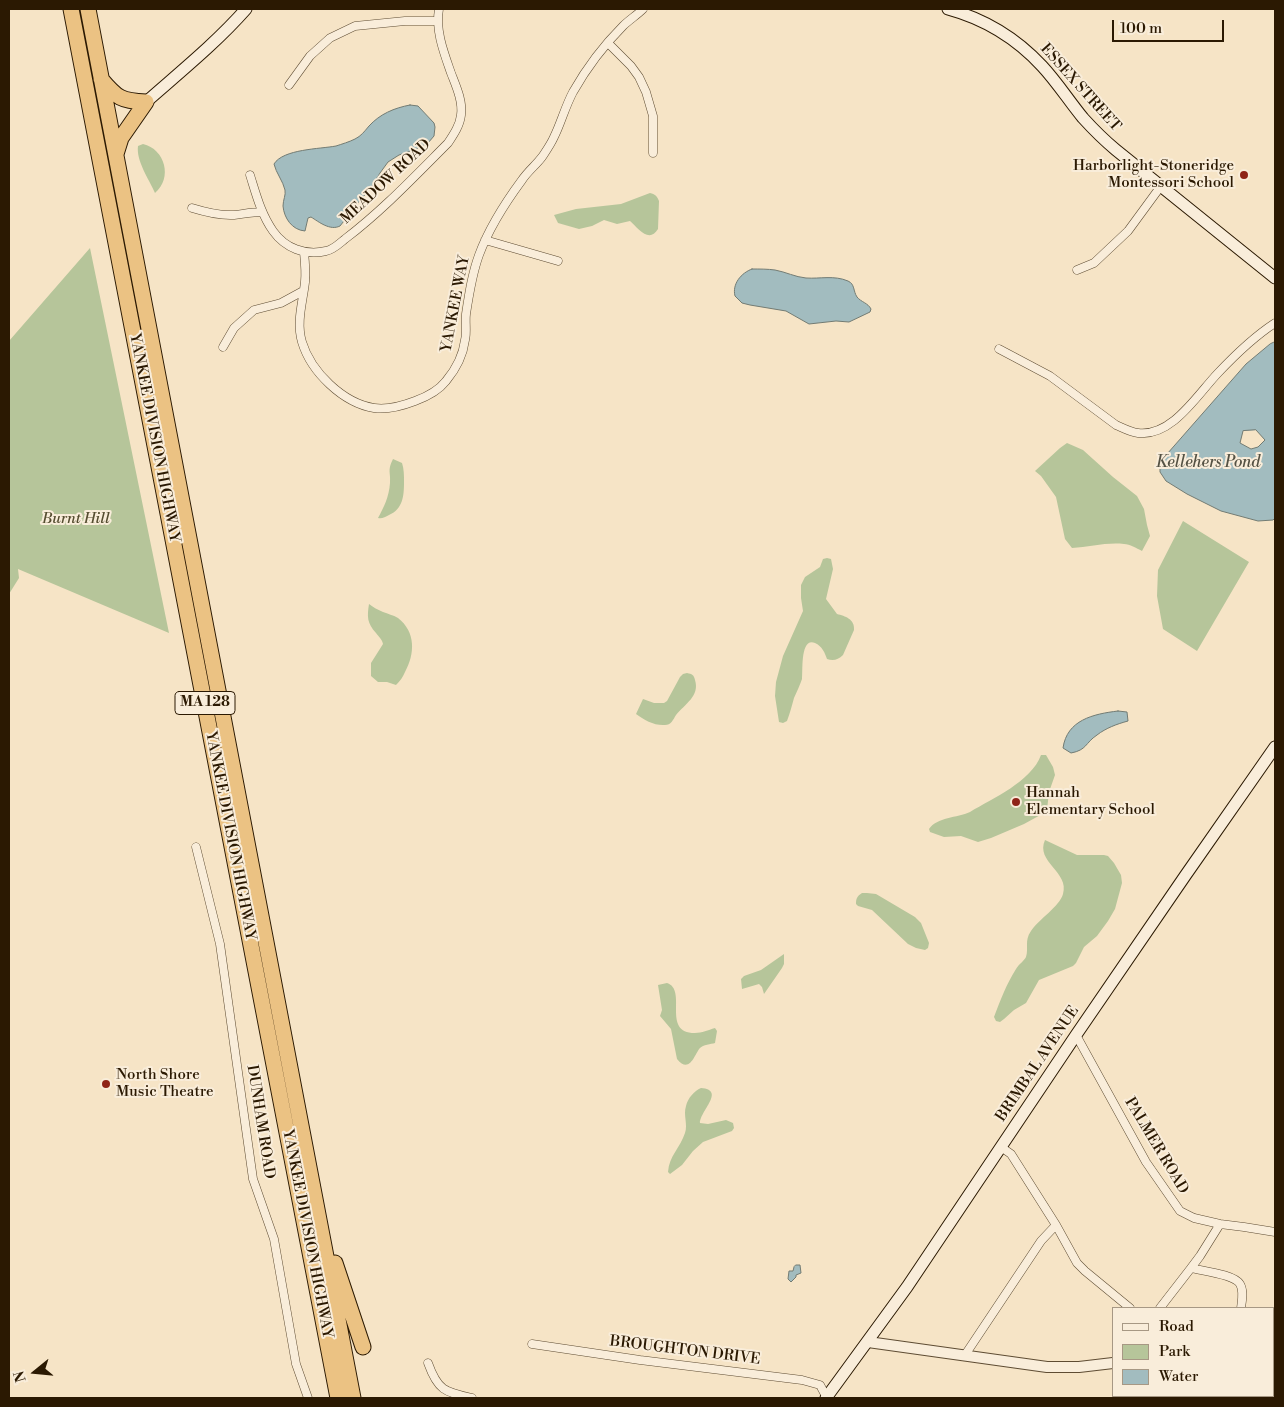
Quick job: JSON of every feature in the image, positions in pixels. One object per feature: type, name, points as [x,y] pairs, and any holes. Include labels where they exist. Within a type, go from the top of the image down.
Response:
[{"type":"highway","points":[[66,9],[76,33]]},
{"type":"highway","name":"YANKEE DIVISION HIGHWAY","points":[[72,9],[338,1398]]},
{"type":"highway","name":"YANKEE DIVISION HIGHWAY","points":[[88,9],[353,1398]]},
{"type":"highway","points":[[101,78],[110,90],[119,97],[127,101],[146,102]]},
{"type":"highway","points":[[115,156],[120,138],[146,102]]},
{"type":"highway","points":[[315,1202],[363,1347]]},
{"type":"main road","points":[[146,102],[220,36],[246,9]]},
{"type":"main road","name":"ESSEX STREET","points":[[948,9],[986,22],[1017,42],[1042,66],[1095,131],[1275,278]]},
{"type":"main road","name":"BRIMBAL AVENUE","points":[[826,1398],[908,1287],[1076,1035],[1275,747]]},
{"type":"street","name":"MEADOW ROAD","points":[[250,174],[262,212],[273,232],[284,244],[298,251],[310,253],[328,251],[364,226],[448,143],[461,117],[461,106],[457,89],[440,35],[439,9]]},
{"type":"street","name":"YANKEE WAY","points":[[304,252],[305,281],[300,321],[302,342],[313,364],[324,379],[341,394],[373,408],[398,406],[423,398],[435,390],[445,382],[462,356],[466,339],[466,316],[472,282],[485,240],[498,215],[523,178],[540,159],[554,138],[573,92],[608,43],[624,25],[643,9]]},
{"type":"street","points":[[289,86],[310,56],[330,38],[355,26],[406,20],[438,21]]},
{"type":"street","points":[[608,43],[631,66],[646,92],[653,116],[653,153]]},
{"type":"street","points":[[1077,270],[1094,263],[1128,231],[1161,186]]},
{"type":"street","points":[[192,208],[234,215],[262,212]]},
{"type":"street","points":[[485,240],[558,261]]},
{"type":"street","points":[[223,347],[234,328],[254,310],[281,303],[303,291]]},
{"type":"street","points":[[999,349],[1050,376],[1116,425],[1138,433],[1150,432],[1163,428],[1176,420],[1219,372],[1275,323]]},
{"type":"street","name":"DUNHAM ROAD","points":[[196,847],[220,944],[253,1179],[274,1239],[296,1364],[308,1398]]},
{"type":"street","name":"PALMER ROAD","points":[[1076,1035],[1146,1162],[1180,1211],[1194,1218],[1220,1224],[1275,1232]]},
{"type":"street","points":[[1001,1147],[1010,1154],[1056,1225],[1077,1263],[1129,1307]]},
{"type":"street","points":[[1161,1307],[1200,1256],[1220,1224]]},
{"type":"street","points":[[965,1355],[1041,1241],[1056,1225]]},
{"type":"street","points":[[1191,1268],[1229,1276],[1238,1281],[1242,1289],[1241,1307]]},
{"type":"street","points":[[868,1342],[1047,1367],[1071,1368],[1112,1363]]},
{"type":"street","name":"BROUGHTON DRIVE","points":[[532,1344],[640,1360],[802,1380],[820,1385],[826,1398]]},
{"type":"street","points":[[428,1363],[440,1387],[453,1394],[472,1398]]},
{"type":"green space","points":[[143,144],[157,152],[164,165],[164,180],[161,187],[155,193],[139,158],[138,146]]},
{"type":"green space","points":[[650,193],[656,196],[659,201],[658,229],[651,235],[640,231],[630,221],[617,224],[604,220],[592,226],[579,229],[558,223],[554,215],[576,209],[621,204]]},
{"type":"green space","name":"Burnt Hill","points":[[90,248],[169,633],[18,569],[19,578],[9,594],[9,341]]},
{"type":"green space","points":[[1067,443],[1083,450],[1137,496],[1144,509],[1150,536],[1142,551],[1128,545],[1118,544],[1072,548],[1065,539],[1056,497],[1041,476],[1035,471]]},
{"type":"green space","points":[[393,459],[403,465],[403,497],[400,506],[394,512],[384,518],[378,518],[389,493],[390,469]]},
{"type":"green space","points":[[1183,521],[1249,562],[1197,651],[1163,629],[1157,596],[1158,570]]},
{"type":"green space","points":[[823,559],[831,559],[833,569],[826,599],[837,614],[846,617],[853,623],[854,630],[843,655],[835,660],[827,659],[817,644],[810,642],[807,645],[803,656],[802,679],[787,721],[779,722],[775,696],[776,682],[783,656],[803,611],[801,585],[805,577],[820,567]]},
{"type":"green space","points":[[369,604],[398,618],[411,636],[411,658],[403,676],[396,685],[378,682],[371,676],[371,663],[383,644],[369,623]]},
{"type":"green space","points":[[687,673],[694,677],[696,686],[694,695],[670,723],[667,725],[654,724],[636,714],[643,699],[654,703],[664,703],[667,701],[680,677]]},
{"type":"green space","points":[[1041,755],[1046,755],[1055,775],[1049,792],[1047,810],[1044,813],[1024,824],[978,842],[961,836],[944,837],[930,832],[929,829],[937,822],[970,812],[1000,795],[1029,773]]},
{"type":"green space","points":[[1045,840],[1077,855],[1108,856],[1121,875],[1122,883],[1115,909],[1097,936],[1084,947],[1073,966],[1039,980],[1026,1003],[1000,1022],[996,1021],[994,1017],[1007,986],[1016,969],[1026,957],[1029,935],[1034,927],[1058,903],[1063,894],[1064,886],[1062,879],[1045,855],[1043,848]]},
{"type":"green space","points":[[862,893],[876,894],[915,917],[921,923],[929,943],[928,948],[925,950],[908,944],[872,910],[858,906],[856,904],[857,899]]},
{"type":"green space","points":[[784,954],[782,968],[764,994],[759,984],[742,989],[741,979],[744,976],[761,970]]},
{"type":"green space","points":[[667,983],[673,987],[675,994],[679,1026],[685,1031],[695,1033],[715,1028],[717,1031],[715,1043],[701,1047],[692,1061],[685,1065],[677,1059],[671,1029],[660,1016],[662,1010],[658,985]]},
{"type":"green space","points":[[701,1088],[708,1090],[712,1097],[700,1123],[708,1124],[726,1120],[733,1123],[734,1128],[732,1131],[703,1142],[682,1165],[670,1174],[668,1172],[670,1161],[685,1133],[685,1109],[687,1103],[692,1095]]},
{"type":"water","points":[[410,105],[418,106],[434,123],[434,136],[428,143],[399,155],[388,162],[371,188],[340,226],[329,227],[311,217],[308,218],[305,231],[293,226],[287,219],[284,210],[285,190],[274,164],[285,155],[336,146],[357,138],[383,115]]},
{"type":"water","points":[[752,269],[775,270],[806,278],[843,279],[850,282],[857,297],[870,307],[870,312],[849,322],[836,321],[809,324],[786,311],[742,303],[735,296],[736,283],[744,273]]},
{"type":"water","name":"Kellehers Pond","points":[[1275,342],[1275,518],[1273,520],[1258,521],[1221,511],[1187,494],[1166,481],[1160,472],[1160,462],[1246,364]],"holes":[[[1256,430],[1265,440],[1258,447],[1251,449],[1240,443],[1243,431]]]},
{"type":"water","points":[[1118,711],[1127,712],[1128,721],[1104,730],[1076,752],[1071,753],[1063,748],[1065,738],[1070,731],[1083,720],[1099,714]]},
{"type":"water","points":[[796,1265],[800,1265],[801,1273],[796,1275],[791,1282],[788,1279],[789,1271],[793,1271]]},
{"type":"place","name":"Harborlight-Stoneridge Montessori School","points":[[1244,175]]},
{"type":"place","name":"Hannah Elementary School","points":[[1016,802]]},
{"type":"place","name":"North Shore Music Theatre","points":[[106,1084]]}]
